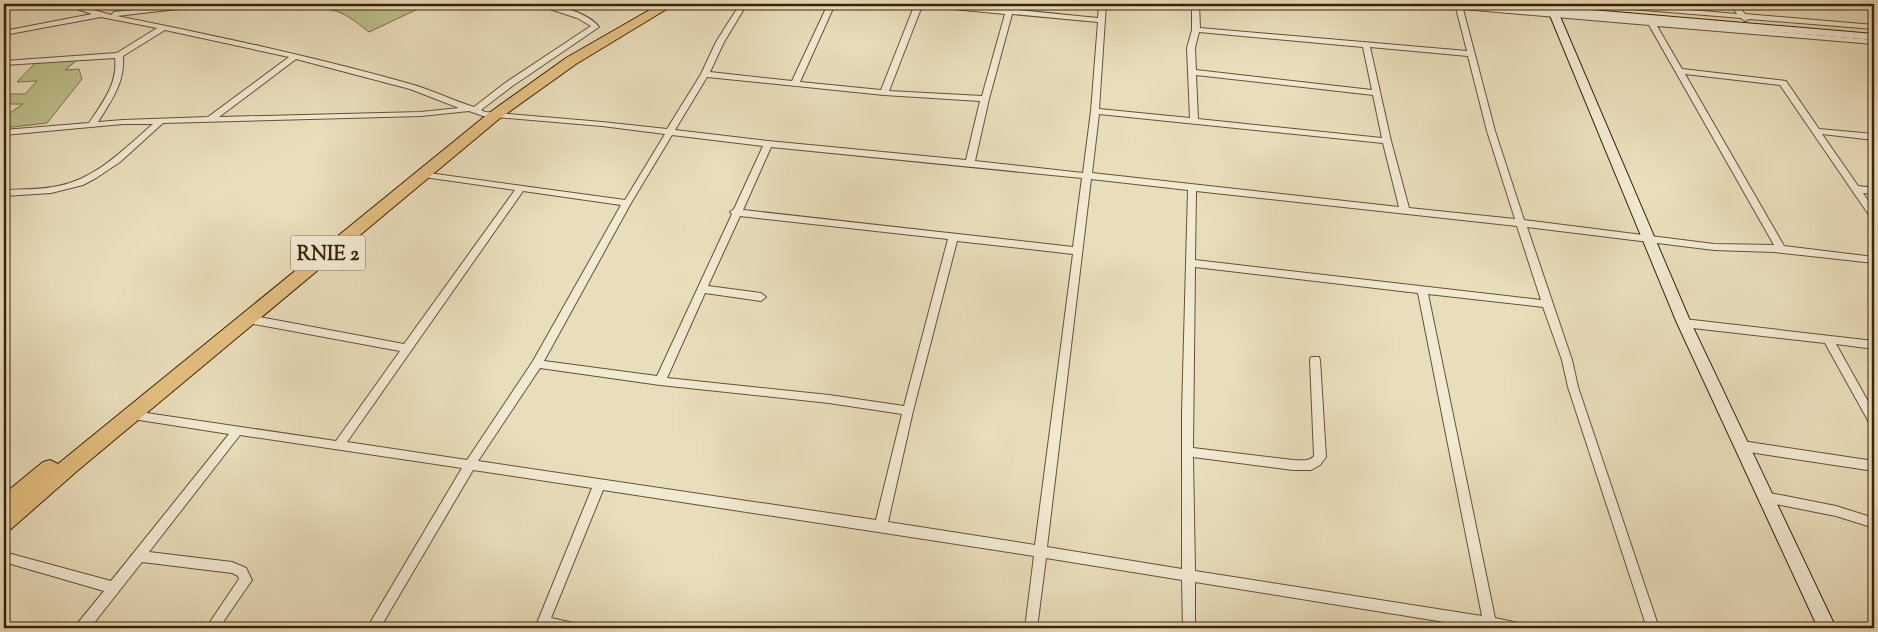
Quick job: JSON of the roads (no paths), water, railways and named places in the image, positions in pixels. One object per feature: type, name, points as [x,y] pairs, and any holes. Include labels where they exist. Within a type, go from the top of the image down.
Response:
[{"type":"highway","name":"RNIE 2","points":[[4,506],[481,112],[651,4]]},
{"type":"highway","name":"RNIE 2","points":[[4,523],[70,465],[133,416],[424,174],[481,112],[669,4]]},
{"type":"main road","points":[[1481,4],[1552,8],[1874,37]]},
{"type":"main road","points":[[1552,8],[1644,8],[1874,31]]},
{"type":"main road","points":[[1552,8],[1684,323],[1826,628]]},
{"type":"street","points":[[66,4],[102,15],[295,56],[413,87],[481,112]]},
{"type":"street","points":[[4,33],[102,15],[203,4]]},
{"type":"street","points":[[481,112],[516,80],[595,26],[592,22],[540,4]]},
{"type":"street","points":[[373,628],[468,466],[537,364],[627,203],[705,74],[720,42],[744,4]]},
{"type":"street","points":[[795,83],[832,4]]},
{"type":"street","points":[[884,93],[918,4],[1100,20]]},
{"type":"street","points":[[1031,628],[1095,111],[1100,20],[1103,4]]},
{"type":"street","points":[[1194,122],[1191,48],[1196,30],[1195,4]]},
{"type":"street","points":[[1430,4],[1552,8],[1652,23],[1874,42]]},
{"type":"street","points":[[1596,4],[1644,8]]},
{"type":"street","points":[[1734,4],[1744,18],[1874,27]]},
{"type":"street","points":[[1459,6],[1491,131],[1653,628]]},
{"type":"street","points":[[166,28],[168,9]]},
{"type":"street","points":[[970,163],[1009,12]]},
{"type":"street","points":[[1652,23],[1781,249]]},
{"type":"street","points":[[4,63],[119,55],[166,28]]},
{"type":"street","points":[[1196,30],[1471,54]]},
{"type":"street","points":[[1366,45],[1387,141],[1405,211]]},
{"type":"street","points":[[92,125],[117,87],[121,69],[119,55]]},
{"type":"street","points":[[211,118],[295,56]]},
{"type":"street","points":[[1679,71],[1783,82],[1874,216]]},
{"type":"street","points":[[1192,72],[1377,93]]},
{"type":"street","points":[[705,74],[884,93],[985,99]]},
{"type":"street","points":[[1095,111],[1387,141]]},
{"type":"street","points":[[4,133],[161,120],[481,112],[1521,223],[1714,247],[1740,246],[1781,249],[1874,260]]},
{"type":"street","points":[[4,193],[60,189],[75,184],[107,167],[161,120]]},
{"type":"street","points":[[1816,131],[1874,137]]},
{"type":"street","points":[[660,381],[735,212],[768,144]]},
{"type":"street","points":[[424,174],[627,203]]},
{"type":"street","points":[[1189,628],[1190,576],[1186,412],[1192,187]]},
{"type":"street","points":[[338,446],[521,188]]},
{"type":"street","points":[[1856,189],[1874,191]]},
{"type":"street","points":[[735,212],[1077,251]]},
{"type":"street","points":[[881,526],[908,411],[954,236]]},
{"type":"street","points":[[1190,263],[1547,304]]},
{"type":"street","points":[[702,289],[761,297]]},
{"type":"street","points":[[1422,290],[1491,627]]},
{"type":"street","points":[[248,319],[408,349]]},
{"type":"street","points":[[1684,323],[1874,345]]},
{"type":"street","points":[[1828,340],[1874,421]]},
{"type":"street","points":[[1188,452],[1293,465],[1316,462],[1320,457],[1315,360]]},
{"type":"street","points":[[537,364],[660,381],[829,399],[908,411]]},
{"type":"street","points":[[133,416],[881,526],[1491,627],[1518,628]]},
{"type":"street","points":[[82,628],[237,431]]},
{"type":"street","points":[[1742,446],[1874,466]]},
{"type":"street","points":[[573,628],[542,626],[599,486]]},
{"type":"street","points":[[1765,497],[1836,511],[1874,523]]},
{"type":"street","points":[[140,556],[232,568],[242,572],[246,580],[212,628]]},
{"type":"street","points":[[4,557],[114,588]]}]
